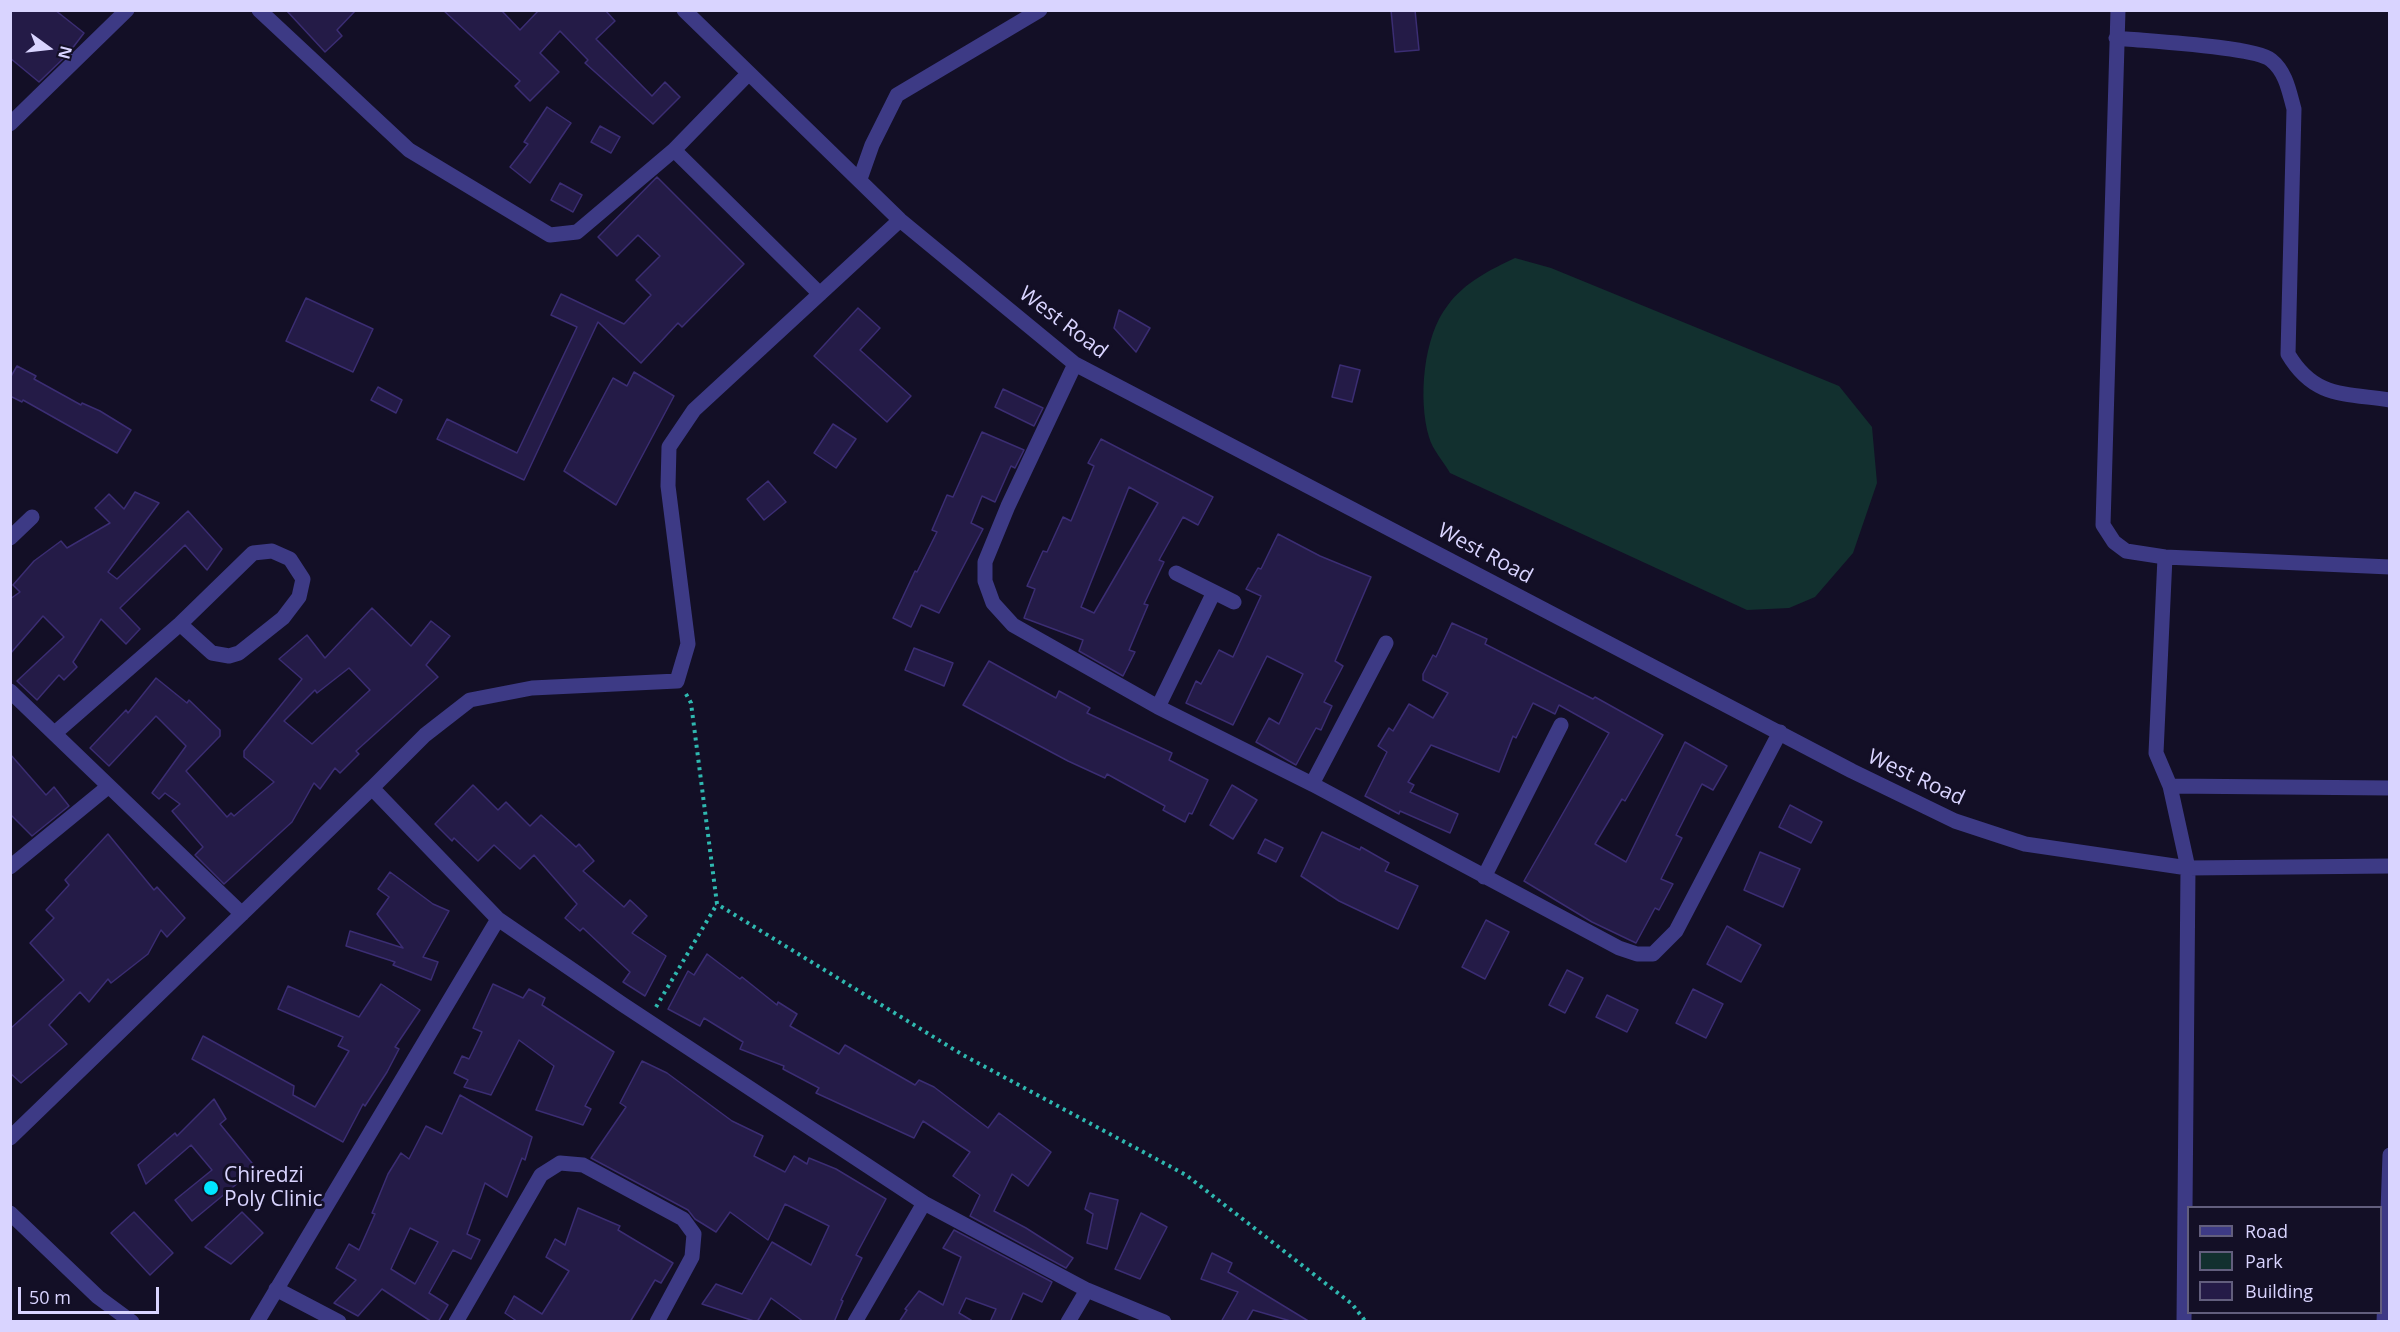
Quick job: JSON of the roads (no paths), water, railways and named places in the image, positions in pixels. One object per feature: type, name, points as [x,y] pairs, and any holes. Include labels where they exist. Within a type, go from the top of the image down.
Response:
[{"type":"street","points":[[10,124],[127,10]]},
{"type":"street","points":[[259,10],[409,150],[550,235],[577,232],[674,150],[749,73]]},
{"type":"street","name":"West Road","points":[[684,10],[900,220],[1075,363],[1862,776],[1955,821],[2025,844],[2188,868],[2390,866]]},
{"type":"street","points":[[860,179],[872,145],[897,95],[1040,10]]},
{"type":"street","points":[[2118,10],[2103,525],[2114,542],[2126,551],[2165,556],[2390,567]]},
{"type":"street","points":[[2116,38],[2245,52],[2270,58],[2284,76],[2294,109],[2288,354],[2297,369],[2313,385],[2335,392],[2390,400]]},
{"type":"street","points":[[674,150],[820,294]]},
{"type":"street","points":[[10,1138],[425,735],[470,700],[532,688],[677,681],[688,644],[668,486],[669,447],[694,410],[900,220]]},
{"type":"street","points":[[1075,363],[1008,506],[985,562],[986,581],[993,603],[1013,625],[1158,707],[1312,784],[1619,948],[1637,954],[1653,954],[1676,931],[1780,732]]},
{"type":"street","points":[[10,538],[32,517]]},
{"type":"street","points":[[55,733],[180,624],[254,553],[272,551],[290,559],[303,579],[299,597],[283,618],[239,654],[229,656],[212,653],[180,624]]},
{"type":"street","points":[[2165,556],[2156,753],[2170,786],[2188,868],[2184,1322]]},
{"type":"street","points":[[1176,573],[1234,602]]},
{"type":"street","points":[[1158,707],[1214,592]]},
{"type":"street","points":[[1312,784],[1386,643]]},
{"type":"street","points":[[10,691],[242,914]]},
{"type":"street","points":[[1484,877],[1562,725]]},
{"type":"street","points":[[10,867],[109,786]]},
{"type":"street","points":[[2170,786],[2390,788]]},
{"type":"street","points":[[372,788],[498,920],[924,1203],[1087,1290],[1164,1322]]},
{"type":"street","points":[[257,1322],[498,920]]},
{"type":"street","points":[[2384,1322],[2390,1155]]},
{"type":"street","points":[[456,1322],[541,1175],[560,1163],[583,1165],[683,1220],[694,1234],[692,1257],[657,1322]]},
{"type":"street","points":[[855,1322],[924,1203]]},
{"type":"street","points":[[10,1213],[98,1298],[132,1322]]},
{"type":"street","points":[[276,1289],[339,1322]]},
{"type":"street","points":[[1068,1322],[1087,1290]]},
{"type":"place","name":"Chiredzi Poly Clinic","points":[[211,1188]]}]
